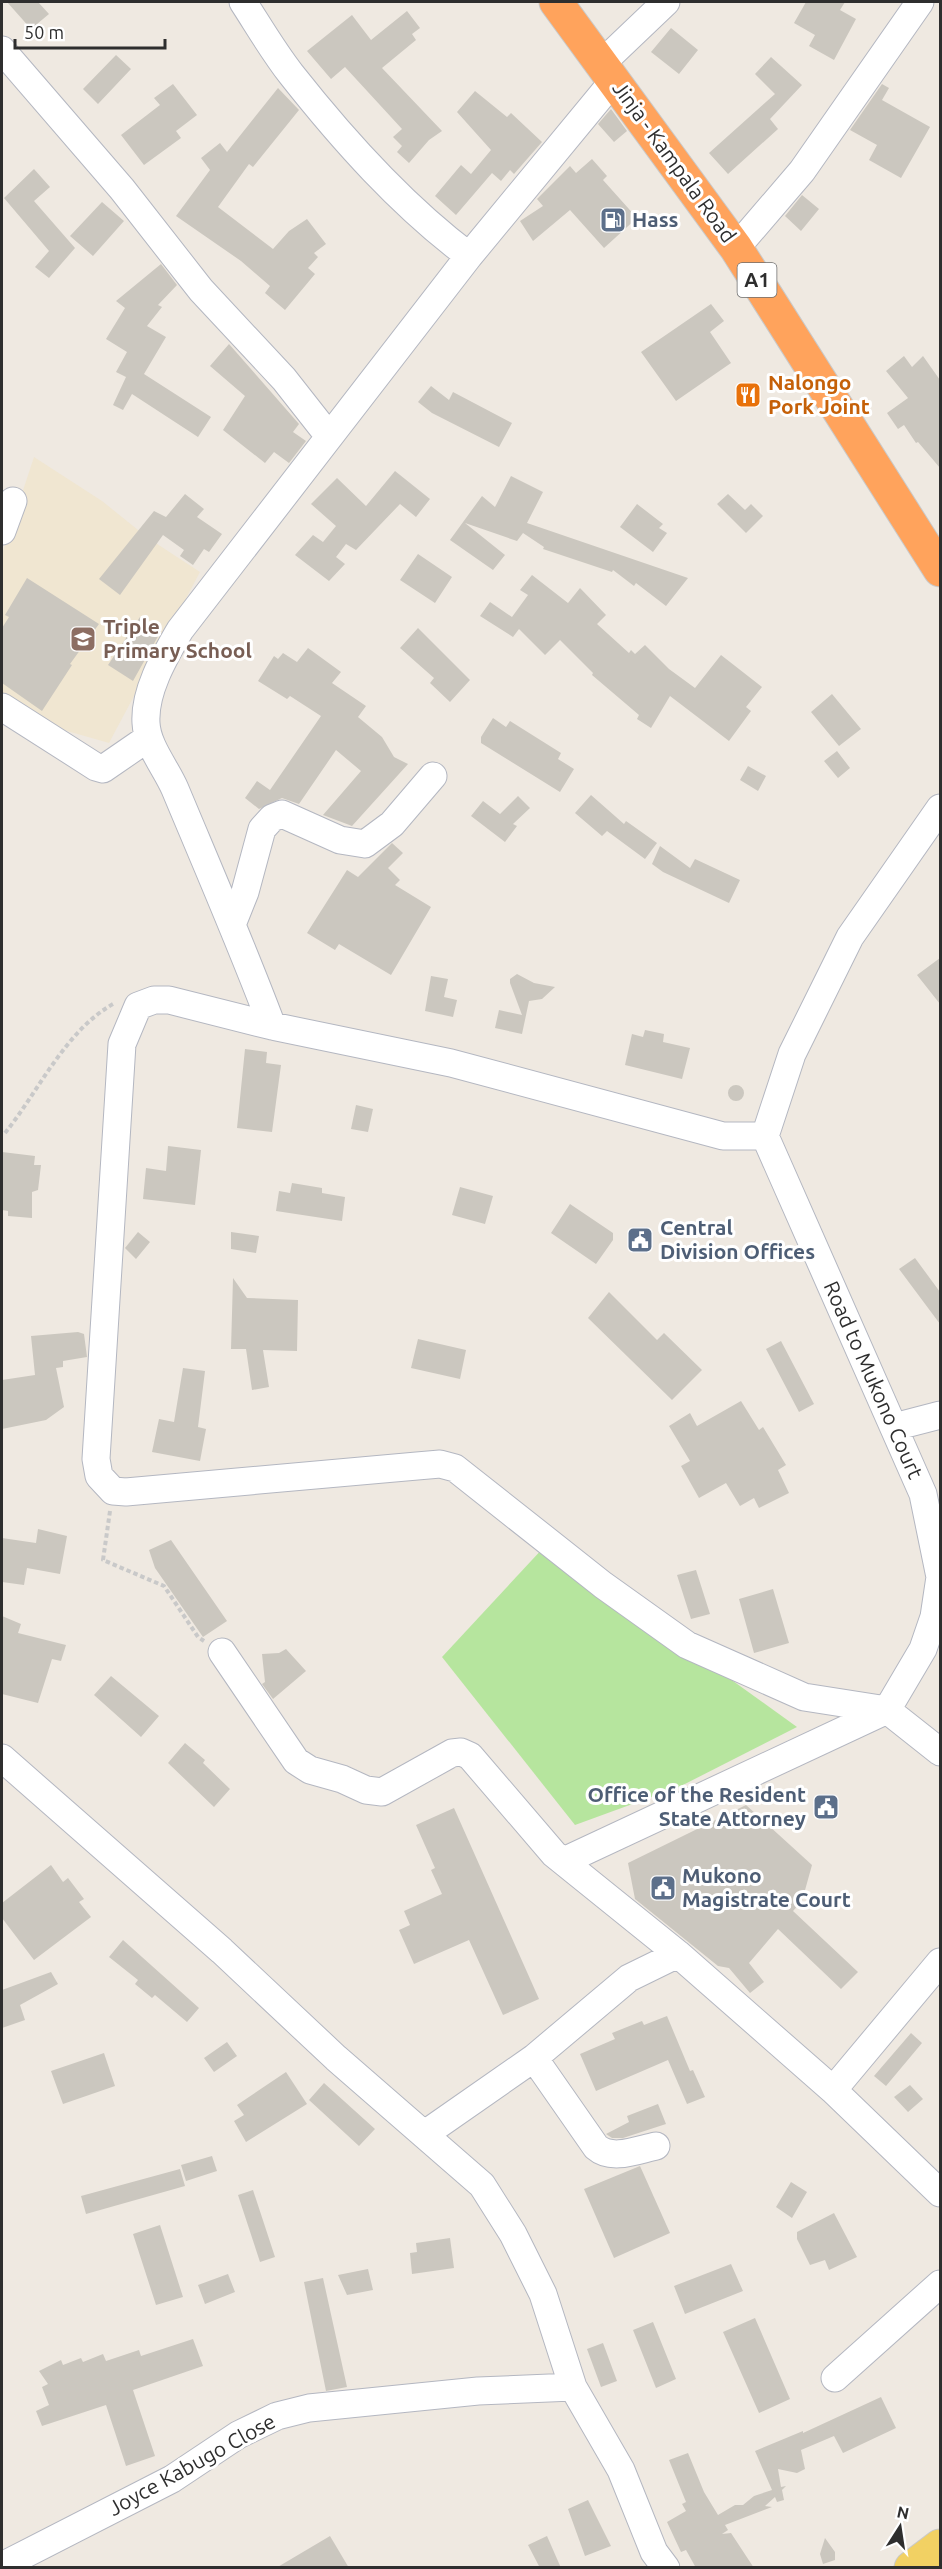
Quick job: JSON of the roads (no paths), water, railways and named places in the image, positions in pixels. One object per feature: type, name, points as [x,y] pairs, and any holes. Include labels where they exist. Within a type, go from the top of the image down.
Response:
[{"type":"highway","name":"Jinja - Kampala Road","points":[[556,2],[609,71],[736,248],[940,570]]},
{"type":"main road","points":[[911,2568],[940,2546]]},
{"type":"street","points":[[243,2],[290,73],[368,164],[412,210],[469,256]]},
{"type":"street","points":[[272,1026],[233,922],[166,769],[148,738],[146,721],[153,686],[180,630],[609,71],[666,2]]},
{"type":"street","points":[[736,248],[802,171],[920,2]]},
{"type":"street","points":[[2,50],[122,189],[201,290],[284,379],[328,435]]},
{"type":"street","points":[[2,531],[13,501]]},
{"type":"street","points":[[2,707],[96,767],[103,769],[148,738]]},
{"type":"street","points":[[233,922],[245,892],[262,829],[272,818],[282,814],[340,840],[365,844],[392,824],[433,776]]},
{"type":"street","points":[[940,808],[850,937],[792,1054],[765,1136],[723,1136],[451,1063],[272,1026],[169,1000],[154,1000],[138,1006],[122,1044],[96,1459],[99,1476],[113,1491],[126,1492],[429,1465],[455,1468],[603,1585],[687,1645],[804,1698],[887,1710],[940,1752]]},
{"type":"street","name":"Road to Mukono Court","points":[[765,1136],[923,1494],[940,1577],[934,1617],[922,1648],[887,1710]]},
{"type":"street","points":[[894,1427],[940,1415]]},
{"type":"street","points":[[222,1652],[296,1761],[310,1770],[342,1779],[366,1790],[382,1792],[452,1753],[461,1752],[470,1756],[554,1854],[678,1954],[833,2090],[940,2193]]},
{"type":"street","points":[[564,1861],[887,1710]]},
{"type":"street","points":[[2,1758],[222,1951],[336,2058],[482,2185],[513,2234],[543,2294],[573,2387],[621,2470],[654,2552],[666,2568]]},
{"type":"street","points":[[425,2134],[534,2058],[629,1978],[678,1954]]},
{"type":"street","points":[[833,2090],[940,1962]]},
{"type":"street","points":[[534,2058],[596,2147],[603,2153],[611,2155],[656,2146]]},
{"type":"street","points":[[835,2379],[940,2284]]},
{"type":"street","name":"Joyce Kabugo Close","points":[[2,2566],[172,2478],[238,2435],[277,2416],[309,2408],[478,2391],[573,2387]]},
{"type":"place","name":"Hass","points":[[613,220]]},
{"type":"place","name":"Nalongo Pork Joint","points":[[748,395]]},
{"type":"place","name":"Triple Primary School","points":[[83,639]]},
{"type":"place","name":"Central Division Offices","points":[[640,1240]]},
{"type":"place","name":"Office of the Resident State Attorney","points":[[826,1807]]},
{"type":"place","name":"Mukono Magistrate Court","points":[[663,1888]]}]
